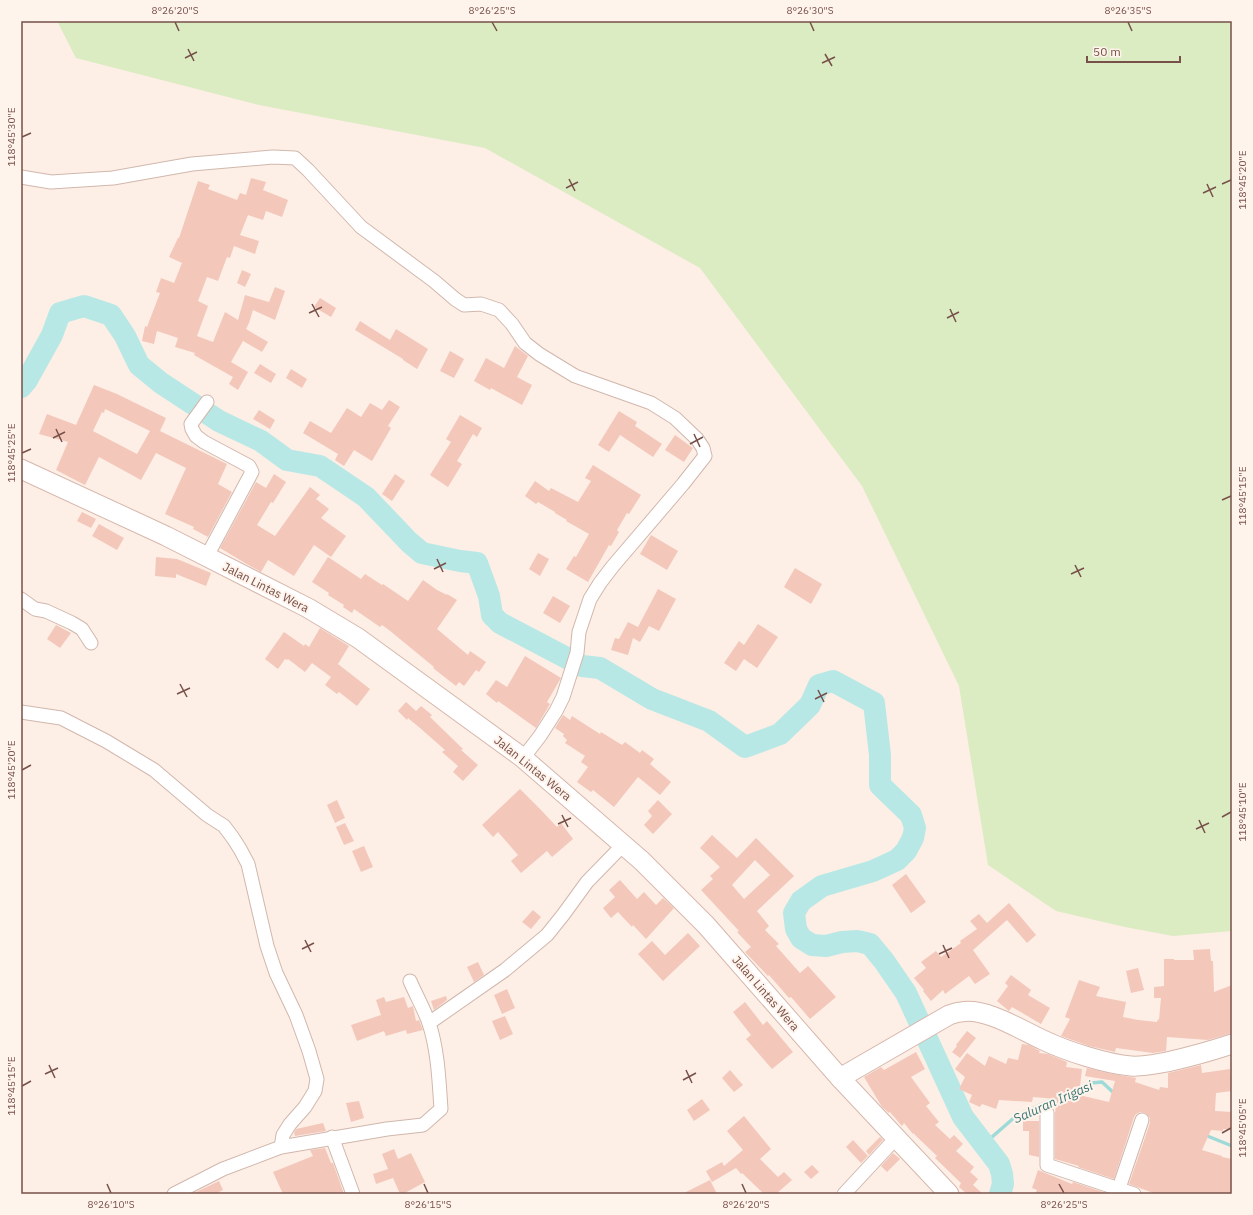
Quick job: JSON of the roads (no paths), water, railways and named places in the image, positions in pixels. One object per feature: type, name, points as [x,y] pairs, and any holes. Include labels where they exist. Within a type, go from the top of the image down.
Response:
[{"type":"main road","name":"Jalan Lintas Wera","points":[[21,469],[207,556],[308,608],[358,638],[523,758],[624,844],[648,866],[706,925],[840,1078],[949,1194]]},
{"type":"main road","points":[[840,1078],[949,1015],[961,1011],[971,1011],[997,1018],[1044,1041],[1074,1052],[1105,1062],[1131,1066],[1146,1066],[1190,1057],[1232,1044]]},
{"type":"street","points":[[21,177],[51,182],[113,178],[192,164],[273,157],[295,158],[361,227],[434,281],[455,299],[464,305],[480,304],[499,310],[512,324],[525,343],[539,354],[575,376],[651,403],[676,418],[697,439],[704,448],[705,456],[600,583],[590,600],[579,632],[577,653],[563,696],[556,711],[540,736],[523,758]]},
{"type":"street","points":[[207,402],[191,424],[196,436],[204,442],[249,466],[252,472],[207,556]]},
{"type":"street","points":[[21,599],[35,609],[46,611],[82,629],[91,643]]},
{"type":"street","points":[[21,712],[61,718],[106,741],[154,770],[207,815],[224,826],[240,849],[248,864],[258,913],[276,973],[296,1015],[317,1079],[315,1091],[305,1107],[290,1124],[281,1142],[281,1147]]},
{"type":"street","points":[[429,1023],[505,970],[547,935],[586,882],[624,844]]},
{"type":"street","points":[[174,1194],[223,1169],[281,1147],[332,1137],[387,1129],[422,1126],[441,1109],[438,1064],[429,1023],[410,981]]},
{"type":"street","points":[[1047,1113],[1047,1165],[1118,1191],[1134,1194]]},
{"type":"street","points":[[1118,1191],[1142,1120]]},
{"type":"street","points":[[332,1137],[353,1194]]},
{"type":"street","points":[[844,1194],[896,1138]]},
{"type":"waterway","points":[[21,387],[27,380],[52,335],[60,313],[84,306],[111,315],[125,336],[139,365],[161,383],[219,421],[261,441],[287,460],[320,466],[366,497],[409,542],[422,553],[477,563],[489,596],[492,615],[500,623],[582,666],[600,668],[652,699],[709,721],[745,747],[780,734],[810,705],[819,685],[833,681],[874,703],[880,755],[880,785],[911,815],[915,828],[913,838],[906,851],[897,860],[873,871],[822,886],[801,901],[794,913],[796,929],[801,938],[812,945],[826,946],[842,942],[857,941],[870,944],[884,961],[906,993],[963,1117],[999,1164],[1003,1184],[1000,1194]]},
{"type":"waterway","name":"Saluran Irigasi","points":[[1077,1089],[1091,1083],[1102,1082],[1115,1094]]},
{"type":"waterway","name":"Saluran Irigasi","points":[[984,1144],[1016,1116],[1058,1097]]},
{"type":"waterway","name":"Saluran Irigasi","points":[[1205,1135],[1232,1146]]}]
